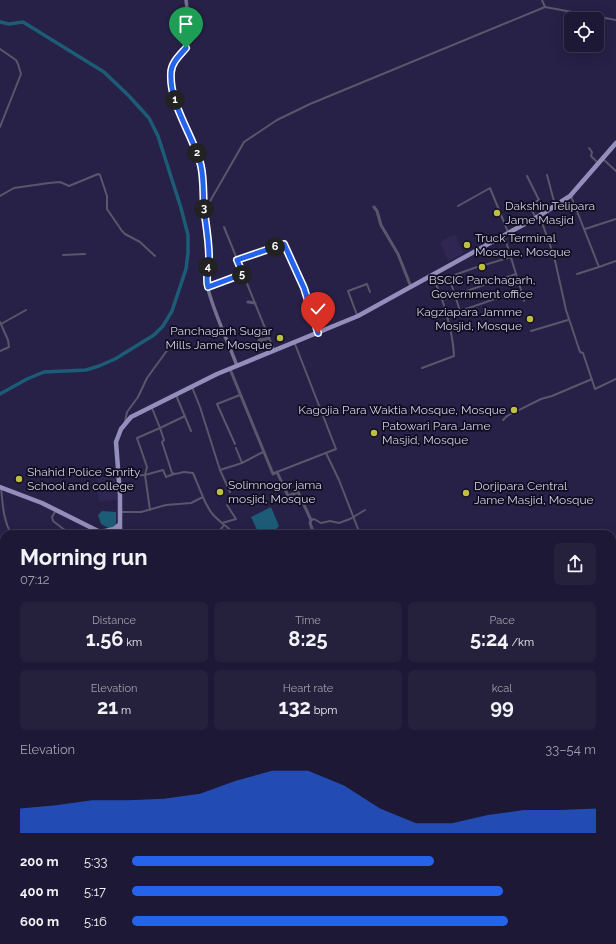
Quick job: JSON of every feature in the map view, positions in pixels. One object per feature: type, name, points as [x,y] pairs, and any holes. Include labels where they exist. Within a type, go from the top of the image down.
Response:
[{"type":"highway","points":[[119,530],[120,512],[119,476],[116,442],[126,422],[131,417],[230,368],[358,316],[537,217],[571,196],[616,143]]},
{"type":"highway","points":[[0,487],[37,501],[95,530]]},
{"type":"highway","points":[[111,530],[118,525]]},
{"type":"main road","points":[[186,0],[191,40],[173,65],[171,73],[174,98],[184,125],[192,140],[201,167],[204,211],[208,232],[209,258],[206,278],[237,366]]},
{"type":"street","points":[[542,0],[545,7]]},
{"type":"street","points":[[204,211],[244,142],[278,120],[310,104],[545,7],[616,20]]},
{"type":"street","points":[[0,49],[16,60],[20,74],[0,127]]},
{"type":"street","points":[[589,148],[592,152],[591,156],[599,164]]},
{"type":"street","points":[[603,159],[616,171]]},
{"type":"street","points":[[0,196],[14,188],[60,182],[69,186],[98,174],[100,175],[107,196],[108,209],[122,231],[140,242],[156,256]]},
{"type":"street","points":[[547,175],[556,206]]},
{"type":"street","points":[[527,176],[539,200],[530,205],[537,217],[554,256],[568,320],[595,389],[616,379]]},
{"type":"street","points":[[458,206],[490,188],[506,234],[524,301]]},
{"type":"street","points":[[571,196],[599,267]]},
{"type":"street","points":[[374,207],[398,254],[411,287]]},
{"type":"street","points":[[585,229],[616,219]]},
{"type":"street","points":[[224,227],[274,351]]},
{"type":"street","points":[[482,236],[487,245]]},
{"type":"street","points":[[237,260],[284,244],[304,288],[318,333]]},
{"type":"street","points":[[63,255],[85,254]]},
{"type":"street","points":[[511,257],[449,277],[460,310],[521,290]]},
{"type":"street","points":[[577,274],[616,262]]},
{"type":"street","points":[[208,287],[243,274]]},
{"type":"street","points":[[455,295],[516,274]]},
{"type":"street","points":[[422,368],[454,356],[440,293],[432,276]]},
{"type":"street","points":[[358,316],[348,291],[368,284],[370,292]]},
{"type":"street","points":[[248,302],[255,303]]},
{"type":"street","points":[[0,351],[9,347],[1,323],[26,310]]},
{"type":"street","points":[[532,331],[568,320]]},
{"type":"street","points":[[262,340],[269,338]]},
{"type":"street","points":[[230,368],[273,474],[336,449],[294,342]]},
{"type":"street","points":[[126,422],[127,412],[138,397],[147,378],[171,345]]},
{"type":"street","points":[[503,420],[507,416],[541,399],[592,380]]},
{"type":"street","points":[[191,386],[200,407],[220,470],[230,492]]},
{"type":"street","points":[[176,394],[191,431]]},
{"type":"street","points":[[235,444],[217,404],[241,394]]},
{"type":"street","points":[[151,406],[164,439],[162,442],[172,473],[174,474]]},
{"type":"street","points":[[150,510],[145,475],[147,467],[138,437],[185,416]]},
{"type":"street","points":[[236,448],[242,464]]},
{"type":"street","points":[[220,470],[242,464],[263,452]]},
{"type":"street","points":[[326,453],[339,480],[358,530]]},
{"type":"street","points":[[119,476],[145,475],[162,470],[164,470],[166,477],[184,472],[193,473],[210,512],[230,530]]},
{"type":"street","points":[[277,472],[288,496],[298,492],[311,520],[310,523],[313,530]]},
{"type":"street","points":[[0,487],[3,504],[2,509],[10,530]]},
{"type":"street","points":[[120,512],[141,512],[166,505],[191,503],[203,497]]},
{"type":"street","points":[[219,530],[223,524],[236,519],[227,504]]},
{"type":"street","points":[[56,510],[52,517],[53,521],[65,530]]},
{"type":"street","points":[[311,520],[314,519],[320,523],[330,521],[339,523],[365,510]]},
{"type":"shaded area","points":[[455,234],[464,254],[448,261],[440,242]]},
{"type":"shaded area","points":[[116,475],[118,500],[99,501],[97,478]]},
{"type":"water","points":[[271,507],[279,526],[275,530],[257,530],[251,517]]},
{"type":"water","points":[[102,511],[116,512],[116,526],[112,530],[101,524],[98,515]]},
{"type":"waterway","points":[[0,22],[9,24],[23,22],[104,72],[149,118],[158,136],[188,235],[186,269],[172,311],[163,326],[154,335],[115,359],[99,366],[86,370],[44,372],[27,379],[0,394]]},
{"type":"place","name":"Dakshin Telipara Jame Masjid","points":[[497,213]]},
{"type":"place","name":"Truck Terminal Mosque, Mosque","points":[[467,245]]},
{"type":"place","name":"BSCIC Panchagarh, Government office","points":[[482,267]]},
{"type":"place","name":"Kagziapara Jamme Mosjid, Mosque","points":[[530,319]]},
{"type":"place","name":"Panchagarh Sugar Mills Jame Mosque","points":[[280,338]]},
{"type":"place","name":"Kagojia Para Waktia Mosque, Mosque","points":[[514,410]]},
{"type":"place","name":"Patowari Para Jame Masjid, Mosque","points":[[374,433]]},
{"type":"place","name":"Shahid Police Smrity School and college","points":[[19,479]]},
{"type":"place","name":"Solimnogor jama mosjid, Mosque","points":[[220,492]]},
{"type":"place","name":"Dorjipara Central Jame Masjid, Mosque","points":[[466,493]]},
{"type":"route","points":[[186,48],[177,58],[171,73],[174,98],[184,125],[192,140],[201,167],[204,211],[208,232],[209,258],[206,278],[208,287],[225,282],[243,274],[237,260],[284,244],[304,288],[318,333]]}]
